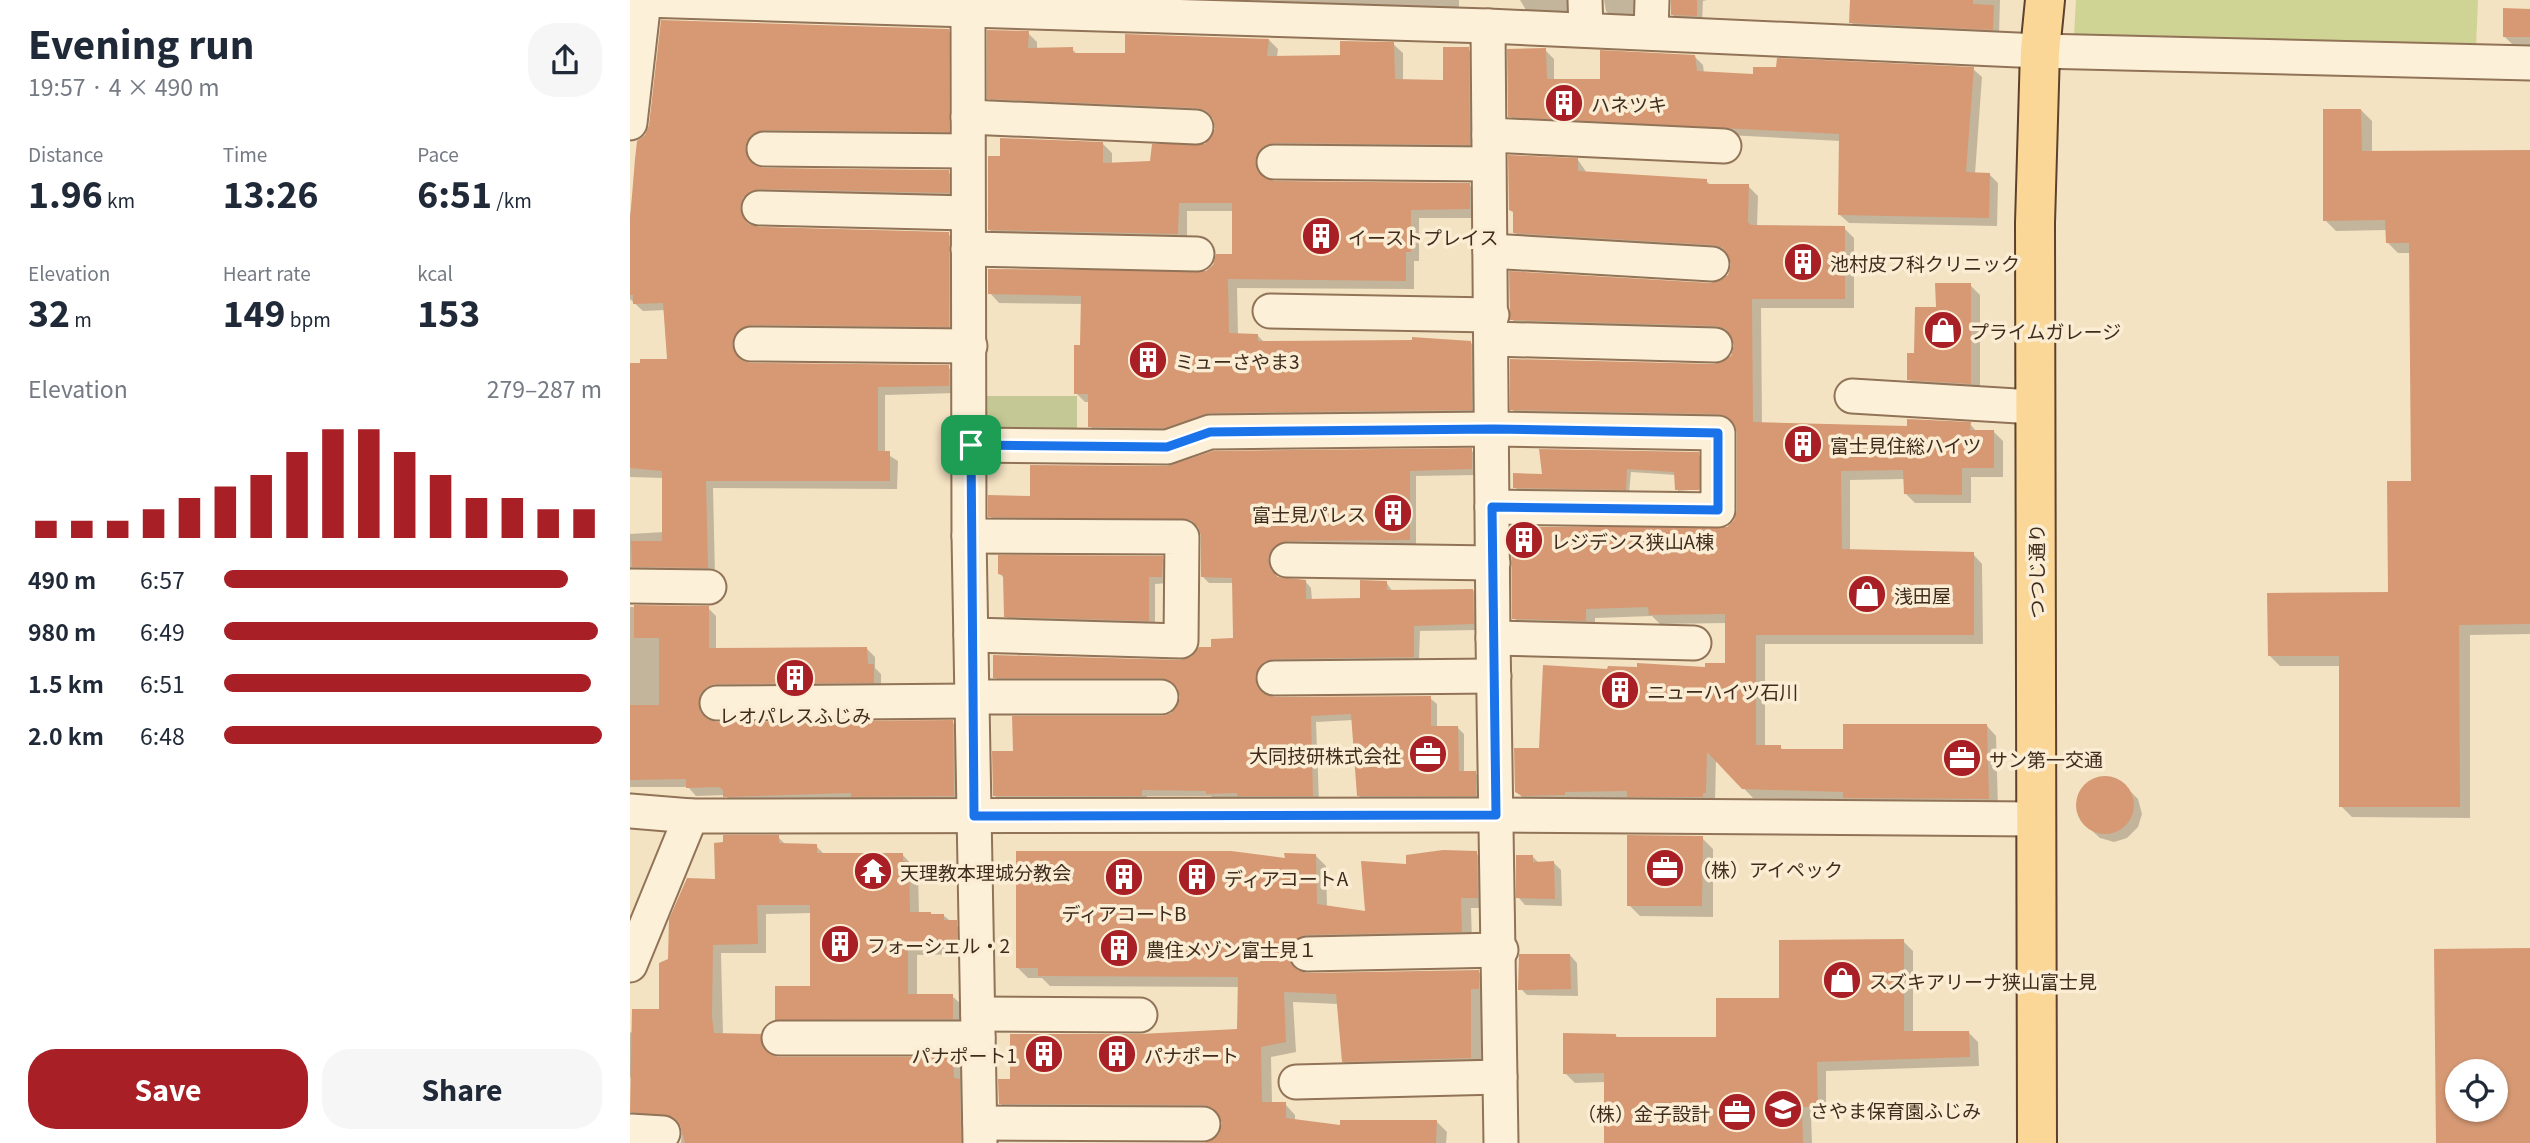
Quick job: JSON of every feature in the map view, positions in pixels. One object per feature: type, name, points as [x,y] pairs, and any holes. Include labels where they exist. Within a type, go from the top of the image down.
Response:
[{"type":"main road","name":"つつじ通り","points":[[2037,1143],[2034,819],[2035,407],[2040,51],[2045,0]]},
{"type":"street","points":[[630,123],[644,0],[968,9],[1324,11],[1498,18],[1652,16],[2040,51],[2530,63]]},
{"type":"street","points":[[968,9],[971,635],[980,1133],[1203,1124]]},
{"type":"street","points":[[1498,18],[1488,150],[1493,429],[1493,676],[1501,950],[1502,1143]]},
{"type":"street","points":[[968,117],[1196,127]]},
{"type":"street","points":[[1274,162],[1488,150],[1724,146]]},
{"type":"street","points":[[764,149],[967,151]]},
{"type":"street","points":[[759,208],[968,213]]},
{"type":"street","points":[[968,249],[1197,254]]},
{"type":"street","points":[[1490,251],[1712,264]]},
{"type":"street","points":[[1270,311],[1716,345]]},
{"type":"street","points":[[751,344],[970,346]]},
{"type":"street","points":[[1852,396],[2035,407]]},
{"type":"street","points":[[971,445],[1167,447],[1210,432],[1493,429],[1718,433],[1718,510],[1492,507]]},
{"type":"street","points":[[970,536],[1182,537],[1181,641],[971,635]]},
{"type":"street","points":[[1287,560],[1493,563]]},
{"type":"street","points":[[630,586],[709,587]]},
{"type":"street","points":[[1493,638],[1694,643]]},
{"type":"street","points":[[1274,678],[1493,676]]},
{"type":"street","points":[[717,703],[1161,697]]},
{"type":"street","points":[[630,811],[691,816],[1496,815],[2034,819]]},
{"type":"street","points":[[630,965],[691,816]]},
{"type":"street","points":[[1307,954],[1501,950]]},
{"type":"street","points":[[779,1038],[1140,1015]]},
{"type":"street","points":[[1296,1082],[1500,1077]]},
{"type":"street","points":[[630,1131],[663,1132]]},
{"type":"green space","points":[[2076,0],[2478,0],[2476,49],[2074,35]]},
{"type":"green space","points":[[982,396],[1077,396],[1077,436],[983,436]]},
{"type":"building","points":[[1671,0],[1697,0],[1697,16],[1671,15]]},
{"type":"building","points":[[1850,0],[1973,0],[1973,4],[1994,5],[1993,30],[1849,23]]},
{"type":"building","points":[[2503,8],[2530,9],[2530,37],[2503,37]]},
{"type":"building","points":[[661,20],[949,29],[949,132],[764,130],[748,139],[745,149],[754,165],[764,168],[949,170],[949,193],[759,189],[743,197],[740,208],[748,224],[759,227],[949,232],[949,327],[751,325],[735,334],[732,345],[741,360],[751,363],[949,365],[949,386],[878,387],[878,451],[890,451],[890,481],[706,481],[708,568],[632,567],[631,541],[662,541],[662,471],[630,468],[630,363],[640,363],[640,359],[667,359],[663,303],[633,304],[633,295],[630,295],[630,220],[637,141],[645,135],[649,125]]},
{"type":"building","points":[[987,30],[1029,31],[1028,48],[1073,47],[1073,53],[1125,53],[1125,34],[1269,39],[1267,56],[1340,55],[1340,41],[1394,42],[1395,79],[1443,80],[1443,47],[1469,47],[1470,145],[1274,143],[1264,146],[1255,161],[1258,172],[1274,181],[1470,183],[1470,209],[1411,210],[1411,252],[1406,252],[1406,281],[1228,279],[1229,333],[1258,334],[1258,341],[1412,340],[1412,337],[1471,341],[1472,410],[1210,413],[1164,428],[1088,427],[1088,394],[1074,394],[1074,345],[1080,345],[1081,296],[988,294],[988,269],[1206,271],[1213,265],[1216,254],[1232,254],[1232,203],[1179,203],[1178,234],[988,230],[988,156],[1000,156],[1000,138],[1103,142],[1103,163],[1150,161],[1152,144],[1205,144],[1215,129],[1213,119],[1207,111],[1197,108],[987,99]]},
{"type":"building","points":[[1546,48],[1547,79],[1600,79],[1600,50],[1695,55],[1697,71],[1753,74],[1753,67],[1776,67],[1777,58],[1974,67],[1966,172],[1990,173],[1989,218],[1838,215],[1839,134],[1508,117],[1507,49]]},
{"type":"building","points":[[2323,109],[2361,109],[2362,151],[2530,150],[2530,624],[2459,625],[2460,807],[2339,807],[2339,656],[2268,656],[2267,593],[2388,592],[2387,481],[2411,481],[2409,243],[2386,243],[2385,220],[2323,221]]},
{"type":"building","points":[[1508,155],[1578,158],[1578,171],[1707,179],[1707,184],[1749,184],[1748,222],[1751,225],[1845,226],[1845,299],[1752,299],[1753,422],[1907,426],[1907,419],[1971,422],[1970,430],[1994,430],[1994,468],[1962,468],[1962,495],[1904,494],[1903,470],[1841,471],[1842,549],[1974,552],[1974,635],[1756,635],[1756,745],[1781,745],[1781,749],[1843,749],[1843,724],[1987,724],[1989,799],[1843,798],[1843,792],[1742,789],[1707,752],[1706,793],[1703,793],[1703,797],[1627,797],[1627,791],[1522,796],[1515,792],[1514,748],[1539,748],[1543,665],[1607,669],[1608,666],[1637,667],[1637,663],[1705,667],[1705,663],[1725,663],[1725,614],[1649,615],[1648,607],[1586,609],[1586,621],[1512,619],[1511,527],[1727,527],[1734,520],[1737,510],[1737,433],[1734,423],[1718,414],[1510,410],[1510,359],[1714,364],[1731,356],[1734,345],[1726,329],[1716,326],[1510,320],[1509,271],[1711,283],[1728,275],[1731,264],[1723,248],[1713,245],[1513,233],[1513,212],[1509,210]]},
{"type":"building","name":"プライムガレージ","points":[[1935,283],[1971,283],[1971,384],[1907,380],[1907,353],[1914,353],[1915,307],[1936,307]]},
{"type":"building","points":[[1472,448],[1472,469],[1410,471],[1410,540],[1287,541],[1271,550],[1268,560],[1271,570],[1278,577],[1306,580],[1306,599],[1360,598],[1360,580],[1387,581],[1387,590],[1473,589],[1474,624],[1414,626],[1414,657],[1419,657],[1274,659],[1264,662],[1255,677],[1258,688],[1274,697],[1431,696],[1431,726],[1458,726],[1459,771],[1476,771],[1476,796],[1357,796],[1351,714],[1311,716],[1313,796],[1237,796],[1237,793],[1206,794],[1206,791],[1142,790],[1142,796],[993,796],[992,751],[1013,751],[1012,716],[1161,716],[1171,713],[1180,698],[1177,687],[1161,678],[993,678],[993,655],[1180,660],[1191,657],[1199,647],[1211,647],[1211,639],[1233,638],[1232,578],[1201,577],[1201,536],[1198,527],[1191,520],[988,517],[988,495],[1030,496],[1030,465],[1167,466],[1213,451]]},
{"type":"building","points":[[1539,449],[1699,452],[1699,490],[1675,490],[1674,472],[1627,469],[1626,490],[1513,488],[1513,473],[1542,474]]},
{"type":"building","points":[[998,555],[1163,556],[1162,577],[1149,577],[1149,621],[1004,617],[1003,575],[998,574]]},
{"type":"building","points":[[634,605],[709,606],[709,648],[867,647],[868,664],[874,664],[874,683],[716,684],[707,687],[700,694],[700,712],[707,719],[717,722],[953,720],[954,796],[851,797],[851,793],[723,797],[723,790],[719,787],[686,788],[686,779],[630,780],[630,705],[659,705],[659,638],[634,638]]},
{"type":"building","points":[[2099,776],[2111,776],[2126,784],[2134,799],[2134,811],[2126,826],[2111,834],[2099,834],[2084,826],[2076,811],[2076,799],[2084,784]]},
{"type":"building","points":[[723,835],[779,835],[779,843],[817,844],[817,853],[903,853],[903,861],[909,862],[910,912],[944,914],[944,920],[957,920],[957,945],[908,946],[908,994],[953,994],[953,1019],[775,1020],[775,986],[810,986],[810,905],[757,905],[758,944],[713,945],[712,1017],[714,1033],[761,1034],[763,1048],[778,1057],[953,1057],[954,1078],[960,1079],[961,1143],[685,1143],[680,1125],[673,1117],[630,1112],[632,1009],[659,1009],[659,963],[668,959],[669,919],[687,878],[715,879],[714,843],[723,842]]},
{"type":"building","name":"（株）アイペック","points":[[1627,835],[1703,836],[1702,906],[1627,906]]},
{"type":"building","points":[[1443,850],[1477,851],[1478,898],[1461,898],[1462,932],[1306,935],[1291,944],[1288,955],[1297,970],[1307,973],[1479,970],[1479,989],[1471,989],[1471,1058],[1342,1062],[1336,994],[1284,992],[1286,1042],[1261,1047],[1262,1102],[1286,1102],[1286,1118],[1340,1125],[1340,1120],[1437,1120],[1436,1143],[1204,1143],[1219,1134],[1222,1123],[1213,1108],[1204,1105],[999,1104],[998,1079],[1010,1079],[1010,1034],[1140,1034],[1237,1029],[1238,977],[1038,976],[1038,968],[1016,968],[1016,851],[1231,851],[1285,858],[1284,853],[1316,854],[1317,904],[1365,911],[1361,861],[1406,864],[1406,855]]},
{"type":"building","points":[[1516,855],[1533,855],[1533,862],[1554,861],[1555,899],[1516,898]]},
{"type":"building","points":[[1904,939],[1904,1031],[1969,1031],[1970,1057],[1817,1062],[1818,1107],[1802,1107],[1803,1143],[1604,1143],[1604,1073],[1563,1074],[1563,1033],[1616,1034],[1616,1037],[1716,1037],[1716,998],[1779,998],[1779,940]]},
{"type":"building","points":[[2530,948],[2530,1143],[2436,1143],[2434,949]]},
{"type":"building","points":[[1519,954],[1570,954],[1571,989],[1518,990]]},
{"type":"place","name":"ハネツキ","points":[[1564,103]]},
{"type":"place","name":"イーストプレイス","points":[[1321,236]]},
{"type":"place","name":"池村皮フ科クリニック","points":[[1803,262]]},
{"type":"place","name":"プライムガレージ","points":[[1943,330]]},
{"type":"place","name":"ミューさやま3","points":[[1148,360]]},
{"type":"place","name":"富士見住総ハイツ","points":[[1803,444]]},
{"type":"place","name":"富士見パレス","points":[[1393,513]]},
{"type":"place","name":"レジデンス狭山A棟","points":[[1524,540]]},
{"type":"place","name":"浅田屋","points":[[1867,594]]},
{"type":"place","name":"レオパレスふじみ","points":[[795,678]]},
{"type":"place","name":"ニューハイツ石川","points":[[1620,690]]},
{"type":"place","name":"大同技研株式会社","points":[[1428,754]]},
{"type":"place","name":"サン第一交通","points":[[1962,758]]},
{"type":"place","name":"（株）アイペック","points":[[1665,868]]},
{"type":"place","name":"天理教本理城分教会","points":[[873,871]]},
{"type":"place","name":"ディアコートB","points":[[1124,877]]},
{"type":"place","name":"ディアコートA","points":[[1197,877]]},
{"type":"place","name":"フォーシェル・2","points":[[840,944]]},
{"type":"place","name":"農住メゾン富士見１","points":[[1119,948]]},
{"type":"place","name":"スズキアリーナ狭山富士見","points":[[1842,980]]},
{"type":"place","name":"パナポート1","points":[[1044,1054]]},
{"type":"place","name":"パナポート","points":[[1117,1054]]},
{"type":"place","name":"さやま保育園ふじみ","points":[[1783,1109]]},
{"type":"place","name":"（株）金子設計","points":[[1737,1112]]},
{"type":"route","points":[[1493,429],[1718,433],[1718,510],[1492,507],[1496,815],[974,816],[971,445],[1167,447],[1210,432],[1493,429]]}]
